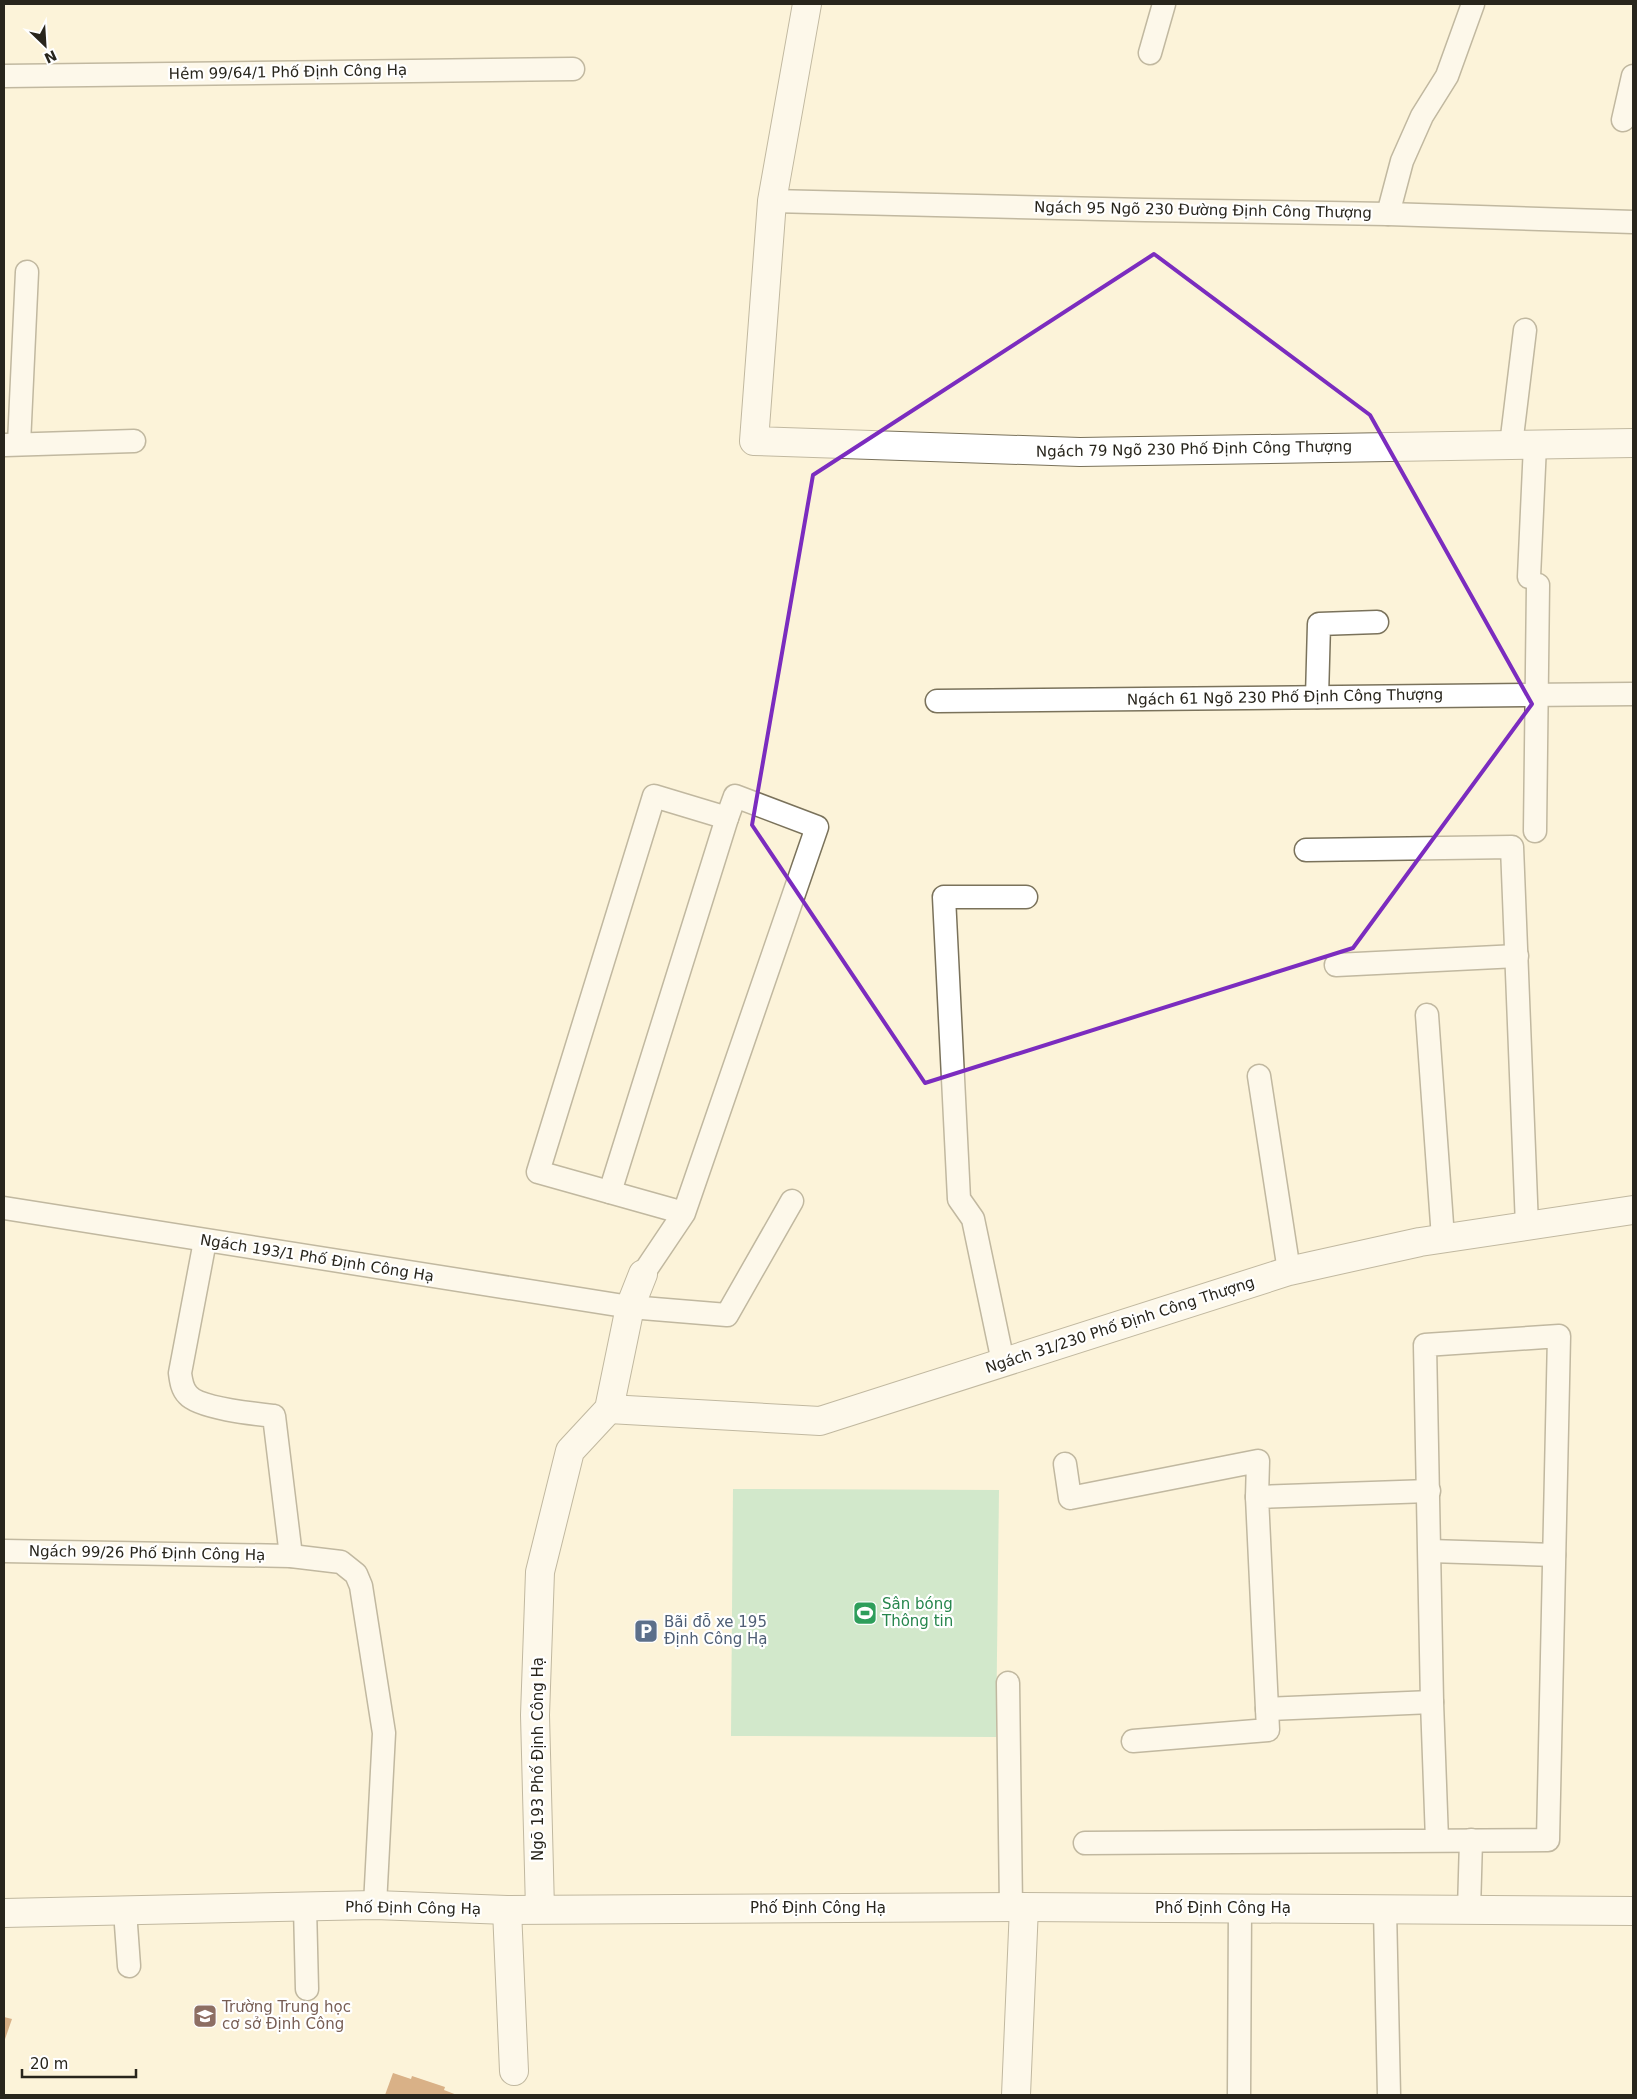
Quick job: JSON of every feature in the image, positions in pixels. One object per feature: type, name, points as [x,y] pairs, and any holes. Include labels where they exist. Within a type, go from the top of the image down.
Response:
[{"type":"street","points":[[772,201],[807,4]]},
{"type":"street","name":"Ngách 79 Ngõ 230 Phố Định Công Thượng","points":[[772,201],[754,441],[1080,452],[1633,443]]},
{"type":"street","name":"Ngách 31/230 Phố Định Công Thượng","points":[[609,1409],[820,1421],[1289,1271],[1443,1238],[1633,1210]]},
{"type":"street","points":[[609,1409],[630,1307],[643,1274]]},
{"type":"street","name":"Ngõ 193 Phố Định Công Hạ","points":[[540,1908],[534,1715],[540,1572],[570,1452],[609,1409]]},
{"type":"street","name":"Phố Định Công Hạ","points":[[4,1913],[375,1905],[507,1910],[540,1908],[1017,1907],[1633,1911]]},
{"type":"street","points":[[1016,2095],[1017,1907]]},
{"type":"street","points":[[507,1910],[514,2071]]},
{"type":"lane","points":[[1150,53],[1164,4]]},
{"type":"lane","points":[[1388,214],[1402,161],[1422,116],[1447,76],[1473,4]]},
{"type":"lane","name":"Hẻm 99/64/1 Phố Định Công Hạ","points":[[4,76],[572,69]]},
{"type":"lane","points":[[1623,120],[1633,76]]},
{"type":"lane","name":"Ngách 95 Ngõ 230 Đường Định Công Thượng","points":[[772,201],[1388,214],[1633,222]]},
{"type":"lane","points":[[27,272],[11,445],[134,441]]},
{"type":"lane","points":[[1525,330],[1523,445],[1534,581],[1537,695],[1535,831]]},
{"type":"lane","points":[[1317,697],[1319,624],[1377,622]]},
{"type":"lane","name":"Ngách 61 Ngõ 230 Phố Định Công Thượng","points":[[937,701],[1633,694]]},
{"type":"lane","points":[[684,1213],[538,1172],[654,796],[727,818]]},
{"type":"lane","points":[[610,1192],[735,796],[817,826],[684,1213],[643,1274]]},
{"type":"lane","points":[[1306,850],[1512,847],[1527,1226]]},
{"type":"lane","points":[[1003,1362],[973,1219],[959,1199],[944,897],[1026,897]]},
{"type":"lane","points":[[1336,965],[1517,956]]},
{"type":"lane","points":[[1427,1015],[1443,1238]]},
{"type":"lane","points":[[1259,1076],[1289,1271]]},
{"type":"lane","name":"Ngách 193/1 Phố Định Công Hạ","points":[[4,1208],[630,1307],[727,1315],[792,1201]]},
{"type":"lane","points":[[205,1241],[180,1373],[182,1385],[188,1396],[198,1401],[235,1411],[274,1416],[291,1556]]},
{"type":"lane","points":[[1085,1843],[1548,1840],[1559,1336],[1425,1345],[1432,1702],[1438,1840]]},
{"type":"lane","points":[[1065,1464],[1070,1498],[1258,1461],[1257,1497],[1268,1730],[1133,1741]]},
{"type":"lane","points":[[1257,1497],[1429,1491]]},
{"type":"lane","name":"Ngách 99/26 Phố Định Công Hạ","points":[[4,1551],[291,1556],[341,1562],[351,1568],[359,1580],[384,1733],[375,1905]]},
{"type":"lane","points":[[1430,1551],[1554,1555]]},
{"type":"lane","points":[[1008,1683],[1017,1907]]},
{"type":"lane","points":[[1267,1709],[1432,1702]]},
{"type":"lane","points":[[1469,1910],[1471,1840]]},
{"type":"lane","points":[[305,1907],[308,1989]]},
{"type":"lane","points":[[1239,2095],[1240,1908]]},
{"type":"lane","points":[[1385,1910],[1388,2095]]},
{"type":"lane","points":[[125,1911],[130,1966]]},
{"type":"highlighted area","points":[[1154,254],[1370,415],[1532,704],[1353,948],[925,1083],[752,825],[813,475]]},
{"type":"green space","name":"Sân bóng Thông tin","points":[[733,1489],[999,1490],[996,1737],[731,1736]]},
{"type":"building","points":[[4,2017],[12,2019],[4,2042]]},
{"type":"building","points":[[393,2073],[411,2079],[412,2076],[445,2087],[444,2090],[457,2095],[385,2095]]},
{"type":"place","name":"Sân bóng Thông tin","points":[[865,1613]]},
{"type":"place","name":"Bãi đỗ xe 195 Định Công Hạ","points":[[646,1631]]},
{"type":"place","name":"Trường Trung học cơ sở Định Công","points":[[205,2016]]}]
